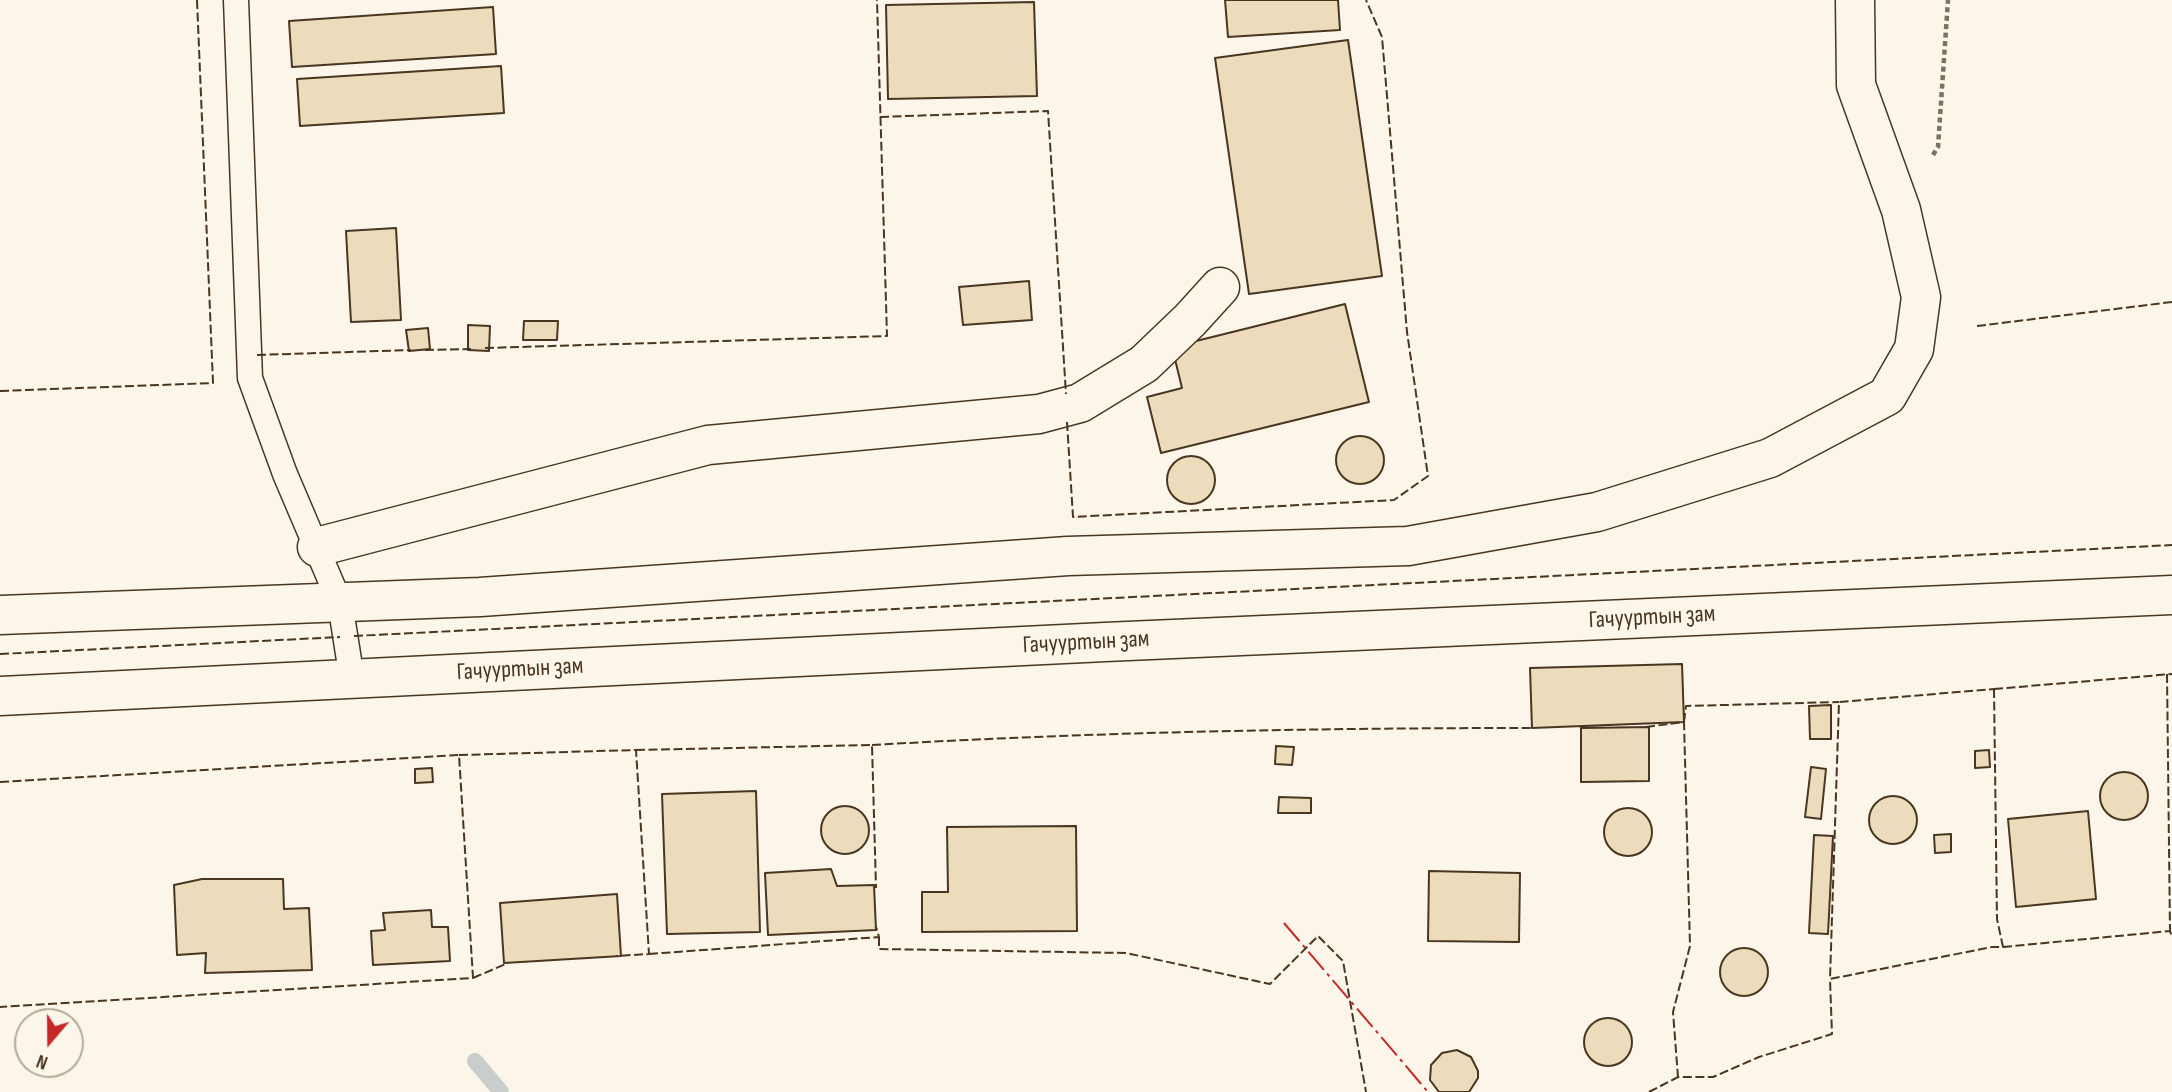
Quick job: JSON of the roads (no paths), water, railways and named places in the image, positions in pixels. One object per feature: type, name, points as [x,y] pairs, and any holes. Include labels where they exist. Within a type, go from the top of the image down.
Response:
[{"type":"street","points":[[0,615],[493,596],[1068,556],[1408,546],[1597,512],[1770,458],[1886,396],[1913,349],[1921,297],[1901,210],[1856,85],[1855,0]]},
{"type":"street","points":[[317,547],[708,445],[1039,414],[1080,404],[1144,364],[1220,287]]},
{"type":"street","name":"Гачууртын зам","points":[[0,696],[1105,642],[2172,595]]},
{"type":"lane","points":[[236,0],[250,378],[285,474],[341,603],[352,679]]},
{"type":"waterway","points":[[475,1061],[501,1092]]}]
